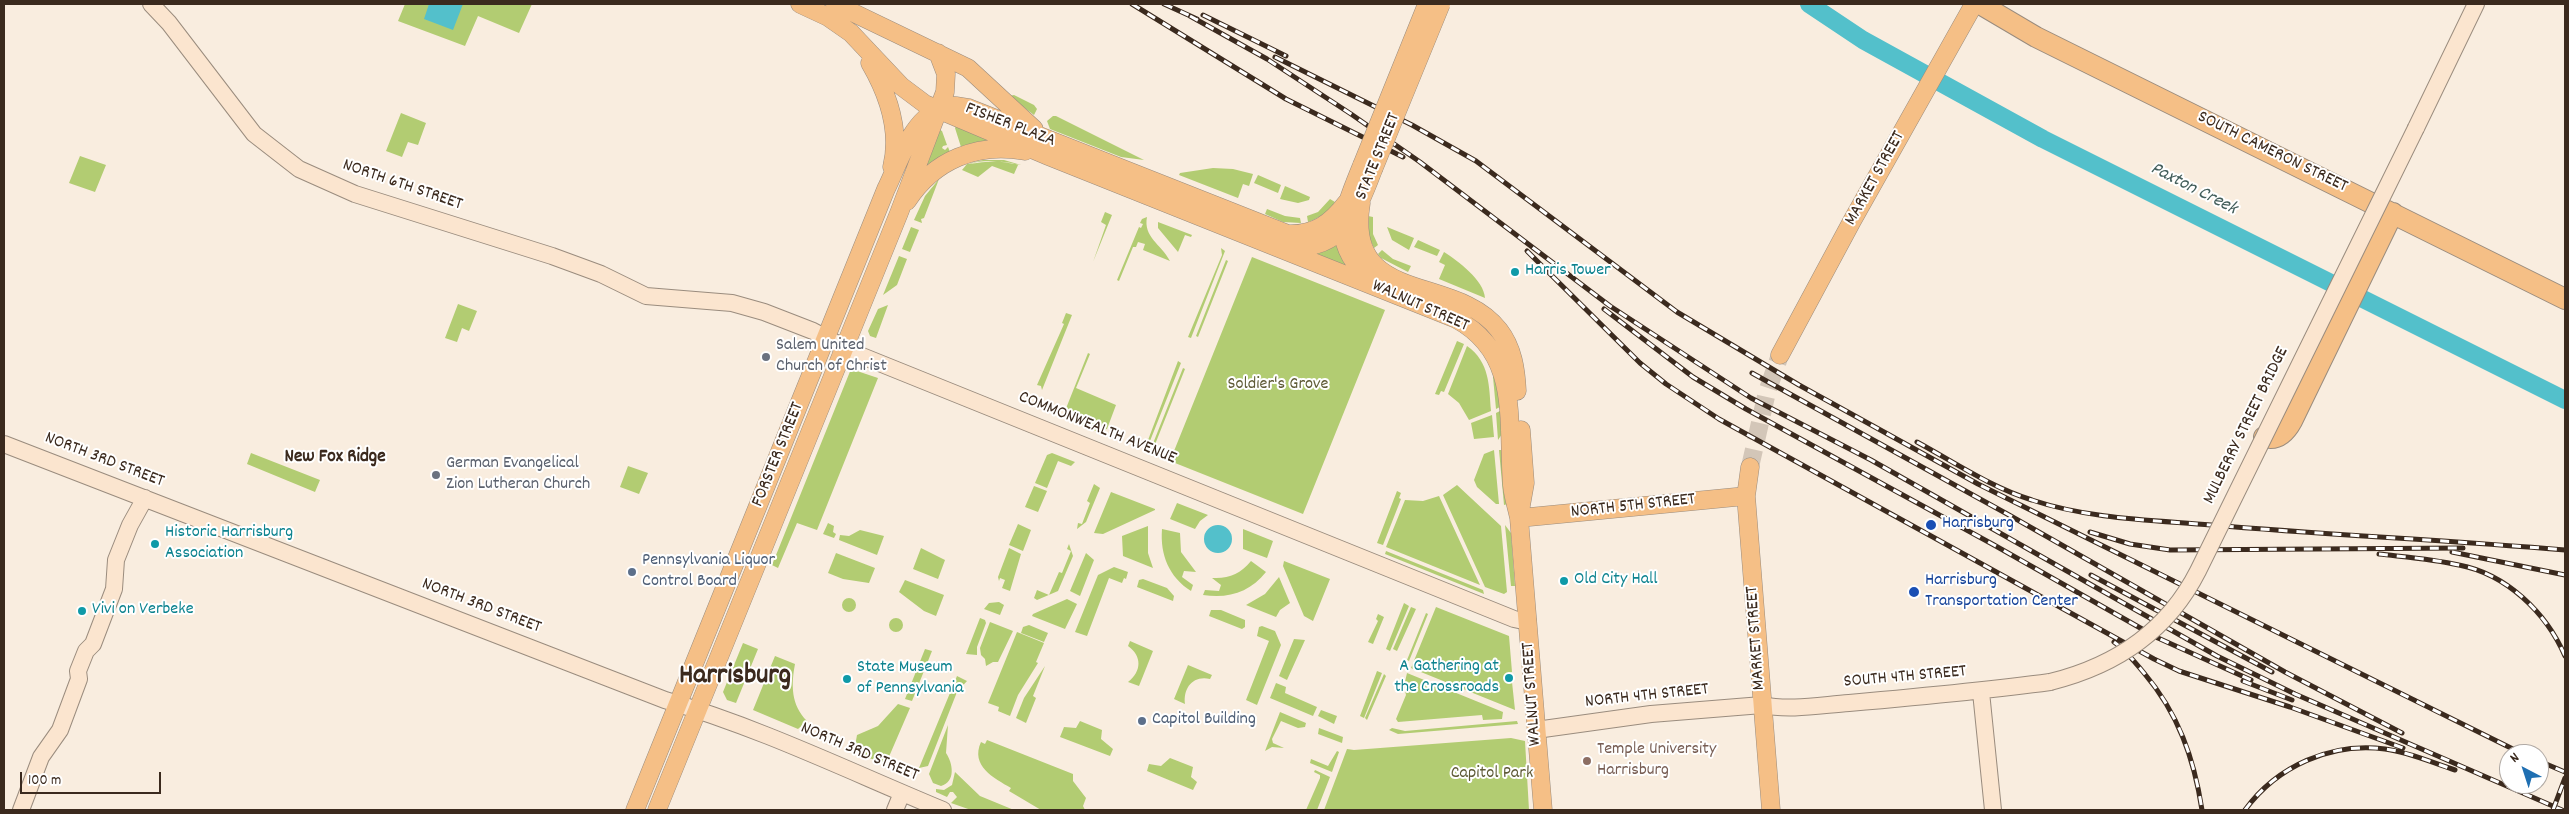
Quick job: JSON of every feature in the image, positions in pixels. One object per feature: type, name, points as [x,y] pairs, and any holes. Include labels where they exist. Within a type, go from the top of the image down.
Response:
[{"type":"highway","name":"SOUTH CAMERON STREET","points":[[1980,4],[2036,37],[2565,299]]},
{"type":"highway","points":[[2264,437],[2270,439],[2280,436],[2292,421],[2393,213]]},
{"type":"main road","name":"NORTH 6TH STREET","points":[[151,4],[175,30],[254,134],[299,169],[355,194],[552,256],[601,274],[646,296]]},
{"type":"main road","points":[[800,4],[840,24],[860,48],[883,86],[889,102],[894,147],[886,189]]},
{"type":"main road","points":[[835,4],[968,68],[1054,150]]},
{"type":"main road","name":"STATE STREET","points":[[1368,168],[1427,4]]},
{"type":"main road","name":"STATE STREET","points":[[1265,243],[1288,247],[1309,246],[1332,238],[1342,231],[1441,4]]},
{"type":"main road","name":"MARKET STREET","points":[[1780,355],[1974,4]]},
{"type":"main road","name":"MULBERRY STREET BRIDGE","points":[[2050,682],[2077,675],[2118,657],[2150,635],[2172,612],[2191,584],[2476,4]]},
{"type":"main road","name":"FISHER PLAZA","points":[[840,24],[862,42],[901,86],[925,104],[1288,234],[1306,233],[1321,228],[1354,202]]},
{"type":"main road","name":"FORSTER STREET","points":[[657,810],[899,214],[938,110],[947,83],[938,53]]},
{"type":"main road","name":"FORSTER STREET","points":[[635,810],[886,189],[910,138],[922,123],[938,110]]},
{"type":"main road","points":[[899,214],[912,193],[930,175],[953,158],[966,153],[994,148],[1054,150]]},
{"type":"main road","name":"FISHER PLAZA","points":[[1054,150],[1265,243]]},
{"type":"main road","name":"WALNUT STREET","points":[[1354,202],[1360,242],[1371,262],[1392,277],[1479,312],[1496,326],[1508,344],[1516,374],[1525,483],[1519,518]]},
{"type":"main road","points":[[1342,231],[1344,241],[1355,263],[1372,282],[1387,291]]},
{"type":"main road","name":"WALNUT STREET","points":[[1265,243],[1468,325],[1485,340],[1498,360],[1505,382],[1512,487],[1519,518],[1543,810]]},
{"type":"main road","name":"COMMONWEALTH AVENUE","points":[[646,296],[732,303],[764,312],[845,347],[1505,615],[1528,622]]},
{"type":"main road","name":"NORTH 3RD STREET","points":[[4,444],[143,504],[698,710],[876,780],[943,810]]},
{"type":"main road","name":"MARKET STREET","points":[[1750,467],[1746,496],[1771,810]]},
{"type":"main road","name":"NORTH 5TH STREET","points":[[1519,518],[1746,496]]},
{"type":"main road","points":[[29,810],[49,760],[51,727],[70,676],[78,671],[86,651],[84,641],[105,586],[114,577],[116,560],[130,525],[143,504]]},
{"type":"main road","name":"SOUTH 4TH STREET","points":[[1762,705],[1778,708],[1981,692],[2050,682]]},
{"type":"main road","points":[[1981,692],[1993,810]]},
{"type":"main road","name":"NORTH 4TH STREET","points":[[1536,730],[1651,714],[1762,705]]},
{"type":"main road","points":[[21,810],[41,757],[50,743]]},
{"type":"main road","points":[[895,810],[902,793]]},
{"type":"green space","points":[[405,4],[532,4],[519,33],[478,16],[465,46],[398,21]]},
{"type":"green space","points":[[1014,95],[1034,105],[1037,109],[1034,115],[1009,96]]},
{"type":"green space","points":[[401,113],[426,123],[418,145],[408,142],[402,157],[386,151]]},
{"type":"green space","points":[[1053,116],[1144,160],[1121,157],[1050,129],[1047,121]]},
{"type":"green space","points":[[957,124],[998,140],[961,147],[955,128]]},
{"type":"green space","points":[[938,129],[942,131],[947,145],[942,148],[945,150],[948,147],[950,152],[925,169]]},
{"type":"green space","points":[[80,156],[106,165],[95,192],[69,183]]},
{"type":"green space","points":[[983,160],[1004,160],[1021,165],[1014,164],[1018,165],[1014,174],[992,166],[978,177],[962,170],[967,164]],"holes":[[[982,161],[999,162],[987,162],[968,164]]]},
{"type":"green space","points":[[1213,168],[1233,169],[1253,174],[1249,186],[1243,184],[1238,198],[1179,175],[1180,173]]},
{"type":"green space","points":[[1258,175],[1281,185],[1278,193],[1254,183]]},
{"type":"green space","points":[[939,179],[924,218],[921,219],[922,223],[914,220],[925,196]]},
{"type":"green space","points":[[1285,186],[1310,197],[1309,200],[1298,203],[1280,199]]},
{"type":"green space","points":[[1330,199],[1335,202],[1330,209],[1320,217],[1308,222],[1307,216],[1318,212]]},
{"type":"green space","points":[[1267,209],[1285,216],[1300,218],[1301,223],[1283,222],[1265,214]]},
{"type":"green space","points":[[1105,212],[1112,215],[1093,262],[1106,225],[1101,222]]},
{"type":"green space","points":[[1368,216],[1373,217],[1373,234],[1378,245],[1374,248],[1369,237]]},
{"type":"green space","points":[[1147,217],[1146,224],[1150,235],[1170,261],[1143,250],[1145,244],[1138,242],[1136,247],[1133,247],[1119,281],[1117,280],[1139,227],[1141,228],[1143,224],[1140,223],[1142,219]]},
{"type":"green space","points":[[1158,222],[1192,235],[1191,237],[1185,235],[1178,252],[1158,228]]},
{"type":"green space","points":[[911,227],[919,230],[910,252],[902,249]]},
{"type":"green space","points":[[1387,227],[1414,238],[1409,250],[1392,240]]},
{"type":"green space","points":[[1418,240],[1440,250],[1437,256],[1414,247]]},
{"type":"green space","points":[[1333,244],[1339,246],[1353,269],[1316,255],[1318,251]]},
{"type":"green space","points":[[1221,248],[1225,251],[1191,338],[1188,337],[1222,255]]},
{"type":"green space","points":[[1382,250],[1393,259],[1411,266],[1408,272],[1381,258],[1378,254]]},
{"type":"green space","points":[[1444,252],[1475,278],[1484,291],[1485,298],[1439,279],[1445,265],[1439,262]]},
{"type":"green space","points":[[899,256],[907,259],[897,285],[883,295]]},
{"type":"green space","name":"Soldier's Grove","points":[[1252,257],[1385,310],[1303,514],[1170,461]]},
{"type":"green space","points":[[1226,260],[1228,261],[1198,337],[1196,336]]},
{"type":"green space","points":[[458,304],[477,311],[469,331],[462,328],[457,342],[445,338]]},
{"type":"green space","points":[[888,305],[876,338],[870,336],[868,331],[878,309]]},
{"type":"green space","points":[[1066,313],[1072,315],[1042,390],[1041,386],[1037,385],[1064,324],[1062,323]]},
{"type":"green space","points":[[1457,341],[1464,344],[1444,392],[1441,391],[1439,395],[1435,394]]},
{"type":"green space","points":[[1467,346],[1480,359],[1487,375],[1491,411],[1469,420],[1459,403],[1448,394]]},
{"type":"green space","points":[[1088,353],[1090,354],[1076,388],[1116,405],[1107,429],[1096,431],[1082,425],[1083,423],[1079,421],[1078,424],[1063,416]]},
{"type":"green space","points":[[1178,361],[1181,363],[1148,446],[1145,448]]},
{"type":"green space","points":[[1183,368],[1185,369],[1152,452],[1150,451]]},
{"type":"green space","points":[[851,369],[878,378],[817,530],[797,523],[778,568],[772,565]]},
{"type":"green space","points":[[1497,376],[1500,407],[1496,409],[1493,377]]},
{"type":"green space","points":[[1500,411],[1502,434],[1498,440],[1496,413]]},
{"type":"green space","points":[[1492,415],[1494,437],[1474,439],[1471,423]]},
{"type":"green space","points":[[1494,450],[1499,504],[1496,504],[1477,487],[1474,480],[1484,454]]},
{"type":"green space","points":[[1499,450],[1502,450],[1508,504],[1504,505]]},
{"type":"green space","points":[[251,453],[320,480],[315,492],[247,464]]},
{"type":"green space","points":[[1052,453],[1075,462],[1071,466],[1058,461],[1047,488],[1035,483],[1047,455]]},
{"type":"green space","points":[[628,466],[648,473],[639,494],[620,487]]},
{"type":"green space","points":[[1094,484],[1100,488],[1086,522],[1077,529],[1078,523],[1082,524],[1090,503],[1087,501]]},
{"type":"green space","points":[[1457,485],[1501,526],[1507,592],[1504,594],[1485,587],[1443,495]]},
{"type":"green space","points":[[1034,486],[1047,491],[1038,512],[1025,507]]},
{"type":"green space","points":[[1397,491],[1401,493],[1399,498],[1401,499],[1383,545],[1377,543]]},
{"type":"green space","points":[[1111,492],[1155,510],[1103,534],[1094,533]]},
{"type":"green space","points":[[1439,496],[1480,585],[1386,547],[1405,500],[1423,501]]},
{"type":"green space","points":[[1177,503],[1208,515],[1200,521],[1195,529],[1170,519]]},
{"type":"green space","points":[[828,523],[834,526],[833,532],[836,534],[834,538],[823,534]]},
{"type":"green space","points":[[1018,524],[1031,530],[1023,551],[1009,545]]},
{"type":"green space","points":[[1505,525],[1511,533],[1515,586],[1511,586]]},
{"type":"green space","points":[[1148,526],[1148,553],[1153,568],[1123,556],[1122,536]]},
{"type":"green space","points":[[1162,529],[1180,533],[1181,552],[1196,572],[1184,571],[1182,577],[1193,585],[1191,591],[1177,579],[1164,556]]},
{"type":"green space","points":[[1243,529],[1273,541],[1267,558],[1243,549]]},
{"type":"green space","points":[[860,530],[884,536],[877,555],[839,540],[840,535],[849,536]]},
{"type":"green space","points":[[1069,544],[1073,556],[1058,591],[1049,595],[1059,572],[1062,573],[1071,551],[1067,549]]},
{"type":"green space","points":[[921,548],[945,560],[938,579],[913,569]]},
{"type":"green space","points":[[1009,548],[1021,554],[1010,591],[1002,588],[1005,580],[1000,578],[999,581],[998,577]]},
{"type":"green space","points":[[1386,551],[1483,590],[1484,594],[1385,554]]},
{"type":"green space","points":[[836,553],[875,568],[869,583],[843,579],[828,573]]},
{"type":"green space","points":[[1086,553],[1094,560],[1080,596],[1070,591]]},
{"type":"green space","points":[[1251,561],[1266,572],[1253,585],[1230,595],[1203,595],[1205,590],[1219,591],[1221,585],[1212,578],[1224,578],[1234,575]]},
{"type":"green space","points":[[1284,561],[1330,579],[1313,621],[1304,616],[1283,566]]},
{"type":"green space","points":[[1114,567],[1128,572],[1126,579],[1124,578],[1122,583],[1109,578],[1087,636],[1075,632],[1098,575]]},
{"type":"green space","points":[[1279,577],[1290,603],[1280,610],[1276,617],[1246,605],[1265,594]]},
{"type":"green space","points":[[1143,579],[1167,588],[1174,596],[1173,601],[1137,587],[1139,580]]},
{"type":"green space","points":[[905,580],[944,595],[936,616],[924,611],[899,592]]},
{"type":"green space","points":[[1037,590],[1049,595],[1037,600],[1034,598]]},
{"type":"green space","points":[[849,598],[854,600],[856,605],[854,610],[849,612],[844,610],[842,605],[844,600]]},
{"type":"green space","points":[[1067,599],[1077,604],[1065,629],[1032,616],[1033,614]]},
{"type":"green space","points":[[999,602],[1004,605],[1000,615],[984,609],[989,603]]},
{"type":"green space","points":[[1404,603],[1409,606],[1390,651],[1386,649]]},
{"type":"green space","points":[[1411,607],[1416,609],[1397,651],[1393,649]]},
{"type":"green space","points":[[1436,607],[1509,636],[1512,672],[1507,674],[1505,678],[1507,682],[1512,682],[1515,710],[1411,668]]},
{"type":"green space","points":[[1211,610],[1221,610],[1245,620],[1245,627],[1242,629],[1209,616]]},
{"type":"green space","points":[[1426,613],[1428,614],[1409,661],[1407,660]]},
{"type":"green space","points":[[1378,614],[1384,617],[1373,644],[1368,642],[1378,621],[1376,619]]},
{"type":"green space","points":[[896,618],[901,620],[903,625],[901,630],[896,632],[891,630],[889,625],[891,620]]},
{"type":"green space","points":[[980,618],[985,620],[986,623],[977,647],[977,655],[966,654]]},
{"type":"green space","points":[[990,622],[1013,631],[998,662],[993,662],[986,666],[980,648]]},
{"type":"green space","points":[[1029,625],[1048,633],[1044,642],[1021,633],[1023,627]]},
{"type":"green space","points":[[1262,626],[1275,631],[1281,645],[1257,705],[1246,700],[1269,641],[1257,636],[1259,627]]},
{"type":"green space","points":[[1017,632],[1044,643],[1036,662],[1038,663],[1018,695],[1010,716],[998,711],[999,707],[988,703]]},
{"type":"green space","points":[[1294,639],[1305,640],[1287,680],[1279,676]]},
{"type":"green space","points":[[1130,641],[1153,651],[1139,686],[1128,682],[1133,678],[1138,668],[1136,654],[1128,646]]},
{"type":"green space","points":[[743,643],[758,649],[736,703],[727,700],[723,692]]},
{"type":"green space","points":[[925,649],[932,651],[912,701],[905,699]]},
{"type":"green space","points":[[775,656],[795,664],[793,687],[795,701],[807,721],[798,729],[753,710]]},
{"type":"green space","points":[[1188,665],[1212,675],[1210,679],[1199,679],[1190,684],[1186,693],[1185,704],[1174,699]]},
{"type":"green space","points":[[1045,666],[1033,696],[1036,698],[1026,723],[1016,718],[1024,698]]},
{"type":"green space","points":[[1377,671],[1382,673],[1364,718],[1360,716]]},
{"type":"green space","points":[[1407,673],[1503,712],[1502,719],[1483,720],[1482,715],[1398,722],[1396,719],[1406,695],[1404,686]]},
{"type":"green space","points":[[1384,674],[1386,676],[1367,720],[1365,718]]},
{"type":"green space","points":[[957,676],[967,681],[957,692],[928,766],[919,768]]},
{"type":"green space","points":[[1276,683],[1286,687],[1285,693],[1317,707],[1313,716],[1270,698]]},
{"type":"green space","points":[[898,704],[910,708],[888,759],[882,763],[854,752],[857,735],[878,726]]},
{"type":"green space","points":[[1321,710],[1337,716],[1334,724],[1318,716]]},
{"type":"green space","points":[[1280,712],[1306,723],[1305,727],[1298,728],[1281,721],[1272,739],[1273,743],[1284,748],[1272,747],[1265,751]]},
{"type":"green space","points":[[1080,721],[1102,730],[1101,739],[1113,749],[1110,756],[1060,737],[1064,727],[1076,728]]},
{"type":"green space","points":[[1517,721],[1518,724],[1398,734],[1389,730],[1392,728],[1405,731]]},
{"type":"green space","points":[[948,725],[946,753],[952,772],[949,781],[941,786],[933,783],[929,774]]},
{"type":"green space","points":[[1319,728],[1343,737],[1342,743],[1318,734]]},
{"type":"green space","name":"Capitol Park","points":[[1511,738],[1525,741],[1529,810],[1324,810],[1347,749]]},
{"type":"green space","points":[[987,740],[1073,774],[1073,781],[1086,798],[1083,806],[1085,810],[1041,810],[1009,791],[1011,788],[991,775],[981,764],[978,750],[981,742],[985,744]]},
{"type":"green space","points":[[1337,751],[1339,752],[1332,772],[1310,763],[1311,759],[1328,766]]},
{"type":"green space","points":[[1170,758],[1193,767],[1191,777],[1197,782],[1193,790],[1147,771],[1149,764],[1161,766]]},
{"type":"green space","points":[[1315,770],[1330,777],[1317,810],[1306,810],[1320,778],[1320,775],[1314,772]]},
{"type":"green space","points":[[955,772],[980,796],[1014,810],[971,810],[951,803],[957,797],[953,792],[950,792],[947,797],[936,792],[936,789],[944,790],[952,785]]},
{"type":"water","points":[[429,4],[463,4],[453,30],[424,19]]},
{"type":"water","points":[[1218,525],[1228,529],[1232,539],[1228,549],[1218,553],[1208,549],[1204,539],[1208,529]]},
{"type":"waterway","name":"Paxton Creek","points":[[1809,4],[1863,40],[2043,139],[2565,400]]},
{"type":"tunnel","points":[[1750,467],[1767,392],[1780,355]]},
{"type":"railway","points":[[1132,4],[1286,99],[1403,157]]},
{"type":"railway","points":[[1164,4],[1197,19]]},
{"type":"railway","points":[[1203,15],[1286,56]]},
{"type":"railway","points":[[1190,16],[1267,59],[1351,114],[1420,162],[1610,306],[1751,398],[1871,460],[2217,656],[2295,694],[2562,810]]},
{"type":"railway","points":[[1275,57],[1412,125],[1476,161],[1677,312],[1799,385],[1978,484],[2503,744]]},
{"type":"railway","points":[[1527,251],[1640,363],[1666,384],[1719,419],[2154,659],[2179,671],[2290,707],[2403,748]]},
{"type":"railway","points":[[1604,309],[1693,377],[1746,409],[1994,545],[2158,638],[2251,680]]},
{"type":"railway","points":[[1752,373],[2009,515],[2285,672],[2402,733]]},
{"type":"railway","points":[[1917,442],[2002,489],[2054,506],[2098,515],[2255,529],[2565,550]]},
{"type":"railway","points":[[2090,532],[2130,544],[2170,550],[2463,548]]},
{"type":"railway","points":[[2452,552],[2565,575]]},
{"type":"railway","points":[[2379,554],[2449,563],[2476,570],[2493,577],[2508,586],[2536,610],[2547,624],[2565,656]]},
{"type":"railway","points":[[2091,575],[2272,672]]},
{"type":"railway","points":[[2114,642],[2130,656],[2156,688],[2175,720],[2189,754],[2202,810]]},
{"type":"railway","points":[[2243,681],[2292,700]]},
{"type":"railway","points":[[2245,810],[2258,794],[2289,770],[2307,760],[2345,749],[2394,750],[2455,770]]},
{"type":"railway","points":[[2549,765],[2565,772]]},
{"type":"railway","points":[[2553,810],[2565,778]]},
{"type":"place","name":"Harris Tower","points":[[1515,272]]},
{"type":"place","name":"Salem United Church of Christ","points":[[766,357]]},
{"type":"place","name":"German Evangelical Zion Lutheran Church","points":[[436,475]]},
{"type":"place","name":"Harrisburg","points":[[1931,525]]},
{"type":"place","name":"Historic Harrisburg Association","points":[[155,544]]},
{"type":"place","name":"Pennsylvania Liquor Control Board","points":[[632,572]]},
{"type":"place","name":"Old City Hall","points":[[1564,581]]},
{"type":"place","name":"Harrisburg Transportation Center","points":[[1914,592]]},
{"type":"place","name":"Vivi on Verbeke","points":[[82,611]]},
{"type":"place","name":"A Gathering at the Crossroads","points":[[1509,678]]},
{"type":"place","name":"State Museum of Pennsylvania","points":[[847,679]]},
{"type":"place","name":"Capitol Building","points":[[1142,721]]},
{"type":"place","name":"Temple University Harrisburg","points":[[1587,761]]},
{"type":"district","name":"New Fox Ridge","points":[[335,458]]},
{"type":"district","name":"Harrisburg","points":[[735,678]]}]
